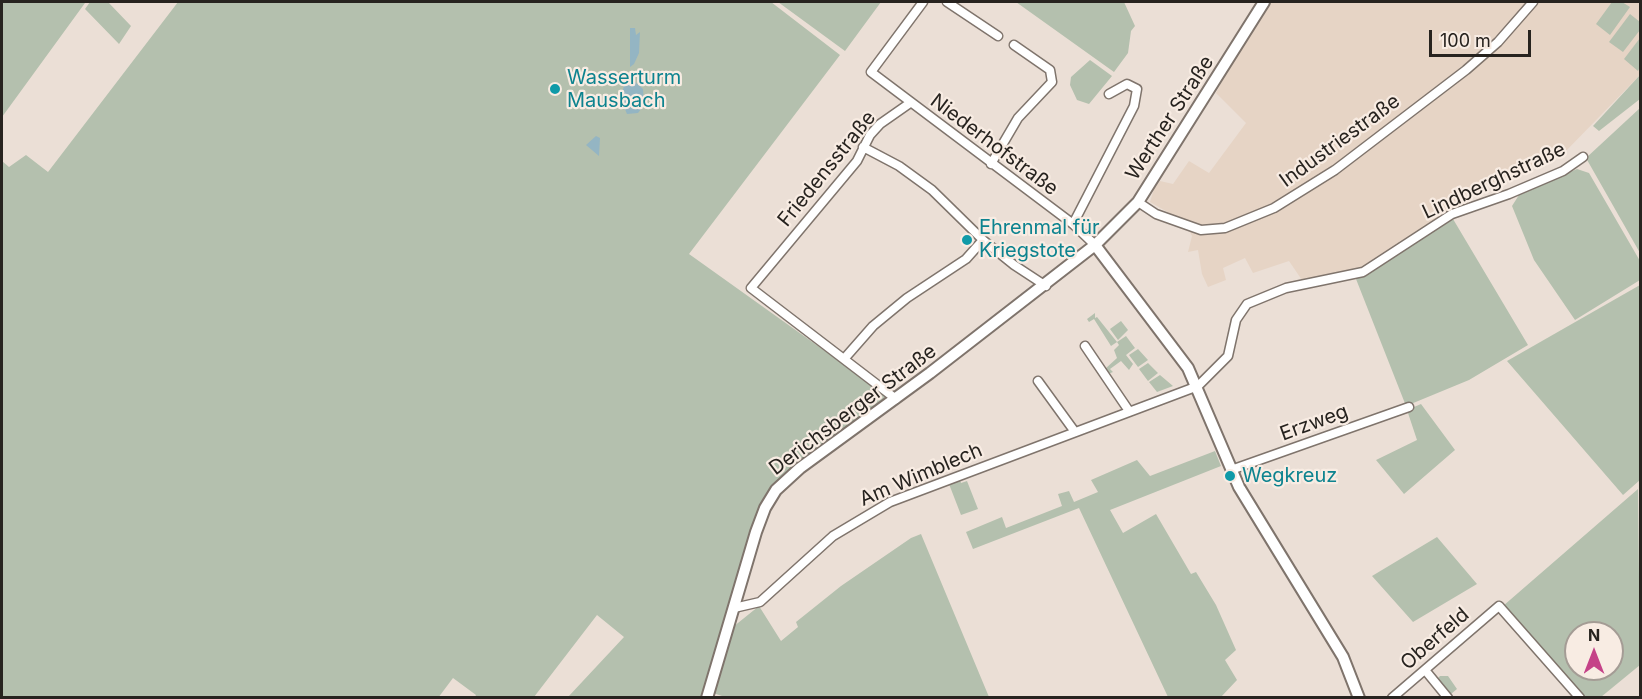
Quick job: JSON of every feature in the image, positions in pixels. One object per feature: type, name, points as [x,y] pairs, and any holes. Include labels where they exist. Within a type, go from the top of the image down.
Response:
[{"type":"street","name":"Niederhofstraße","points":[[923,2],[871,72],[1073,224],[1095,245]]},
{"type":"street","points":[[947,2],[998,36]]},
{"type":"street","name":"Werther Straße","points":[[1095,245],[1138,202],[1264,2]]},
{"type":"street","name":"Industriestraße","points":[[1138,202],[1156,214],[1201,230],[1225,228],[1274,208],[1335,170],[1466,70],[1498,42],[1533,2]]},
{"type":"street","points":[[991,164],[1018,118],[1052,82],[1050,70],[1014,45]]},
{"type":"street","points":[[1073,224],[1134,106],[1137,89],[1127,84],[1109,94]]},
{"type":"street","name":"Friedensstraße","points":[[844,359],[751,288],[857,161],[863,147],[880,124],[910,103]]},
{"type":"street","points":[[863,147],[899,166],[932,190],[983,240],[1014,265],[1046,286]]},
{"type":"street","name":"Lindberghstraße","points":[[1198,386],[1228,356],[1236,320],[1247,304],[1286,288],[1363,272],[1452,214],[1509,194],[1563,171],[1583,157]]},
{"type":"street","points":[[896,399],[844,359],[881,319],[907,298],[966,259],[983,240]]},
{"type":"street","points":[[1095,245],[1178,354],[1198,386],[1231,470],[1343,657],[1359,698]]},
{"type":"street","name":"Derichsberger Straße","points":[[707,698],[762,515],[776,490],[800,468],[1046,286],[1095,245]]},
{"type":"street","points":[[1085,346],[1129,411]]},
{"type":"street","points":[[1038,381],[1075,432]]},
{"type":"street","name":"Am Wimblech","points":[[734,608],[760,602],[833,536],[878,508],[1198,386]]},
{"type":"street","name":"Erzweg","points":[[1231,470],[1409,407]]},
{"type":"street","name":"Oberfeld","points":[[1392,698],[1499,606],[1580,698]]},
{"type":"street","points":[[1425,670],[1448,698]]},
{"type":"shaded area","points":[[1261,2],[1640,2],[1640,75],[1563,154],[1465,194],[1469,203],[1354,273],[1304,283],[1289,261],[1253,273],[1245,258],[1223,268],[1226,280],[1208,287],[1202,274],[1198,250],[1188,252],[1192,236],[1185,222],[1150,202],[1154,189],[1160,181],[1173,184],[1189,161],[1209,173],[1246,123],[1216,93]]},
{"type":"green space","points":[[2,2],[85,3],[2,117]]},
{"type":"green space","points":[[90,2],[108,2],[131,26],[119,44],[85,9]]},
{"type":"green space","points":[[178,2],[771,2],[840,55],[689,254],[888,396],[787,471],[774,484],[704,697],[568,697],[624,637],[597,615],[534,697],[475,697],[476,695],[453,678],[438,698],[2,697],[2,161],[9,167],[26,155],[48,172]]},
{"type":"green space","points":[[778,2],[881,2],[845,51]]},
{"type":"green space","points":[[1016,2],[1124,2],[1135,26],[1131,31],[1128,53],[1114,72]]},
{"type":"green space","points":[[1612,2],[1622,2],[1630,7],[1610,35],[1596,24]]},
{"type":"green space","points":[[1630,14],[1640,22],[1640,30],[1623,52],[1609,42]]},
{"type":"green space","points":[[1640,38],[1640,67],[1638,71],[1624,59]]},
{"type":"green space","points":[[1090,60],[1112,76],[1089,104],[1077,100],[1070,85],[1071,77]]},
{"type":"green space","points":[[1640,75],[1640,99],[1599,131],[1593,126]]},
{"type":"green space","points":[[1640,108],[1640,253],[1586,158]]},
{"type":"green space","points":[[1577,169],[1589,173],[1640,261],[1640,280],[1575,320],[1534,260],[1512,206],[1519,195]]},
{"type":"green space","points":[[1453,219],[1528,345],[1469,380],[1406,406],[1356,279]]},
{"type":"green space","points":[[1640,285],[1640,480],[1623,495],[1507,361]]},
{"type":"green space","points":[[1095,313],[1095,318],[1097,317],[1117,342],[1111,346],[1094,319],[1089,322],[1087,319]]},
{"type":"green space","points":[[1121,321],[1128,330],[1118,340],[1110,329]]},
{"type":"green space","points":[[1126,336],[1135,348],[1126,355],[1133,364],[1129,370],[1121,361],[1110,369],[1113,372],[1108,374],[1105,369],[1117,358],[1114,350],[1119,345],[1117,342]]},
{"type":"green space","points":[[1138,349],[1148,360],[1138,367],[1129,355]]},
{"type":"green space","points":[[1148,363],[1158,373],[1148,381],[1139,369]]},
{"type":"green space","points":[[1160,375],[1173,386],[1157,392],[1149,382]]},
{"type":"green space","points":[[1421,404],[1455,450],[1404,494],[1376,460],[1417,440],[1407,410]]},
{"type":"green space","points":[[1215,451],[1221,466],[1110,510],[1123,533],[1156,514],[1191,574],[1196,572],[1216,605],[1236,650],[1225,660],[1237,680],[1221,697],[1168,697],[1079,508],[973,549],[966,532],[1002,517],[1006,528],[1062,506],[1058,494],[1069,491],[1074,502],[1098,492],[1091,480],[1137,460],[1150,476]]},
{"type":"green space","points":[[960,480],[961,483],[967,481],[978,509],[961,515],[949,484]]},
{"type":"green space","points":[[1638,489],[1640,665],[1624,678],[1624,621],[1564,621],[1564,675],[1503,606]]},
{"type":"green space","points":[[921,534],[989,697],[728,698],[713,693],[733,627],[759,606],[781,641],[798,627],[796,622],[841,586],[911,538]]},
{"type":"green space","points":[[1437,537],[1477,584],[1413,622],[1372,576]]},
{"type":"green space","points":[[1448,676],[1457,689],[1451,694],[1438,678]]},
{"type":"green space","points":[[1569,681],[1620,681],[1601,697],[1583,697]]},
{"type":"water","points":[[630,28],[635,28],[636,35],[640,32],[639,53],[630,67]]},
{"type":"water","points":[[626,75],[632,76],[643,89],[644,105],[638,113],[627,114],[621,100]]},
{"type":"water","points":[[596,136],[600,138],[599,156],[586,145]]},
{"type":"place","name":"Wasserturm Mausbach","points":[[555,89]]},
{"type":"place","name":"Ehrenmal für Kriegstote","points":[[967,240]]},
{"type":"place","name":"Wegkreuz","points":[[1230,476]]}]
